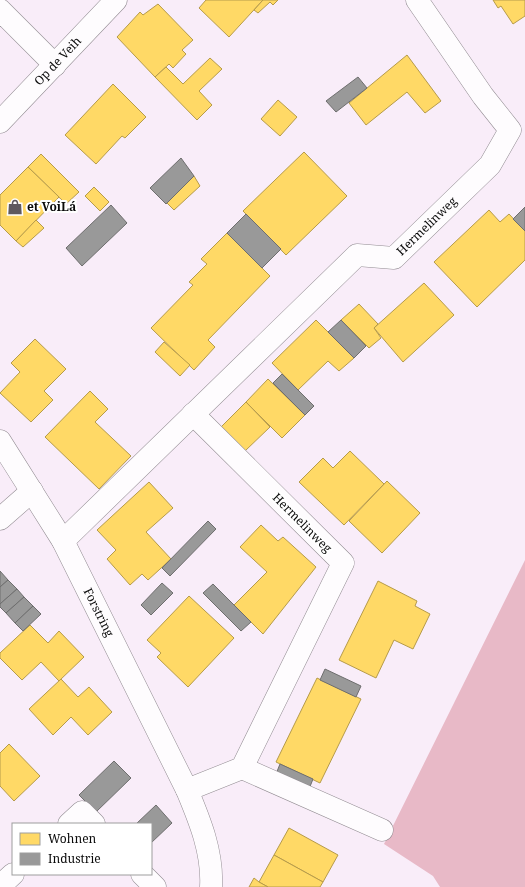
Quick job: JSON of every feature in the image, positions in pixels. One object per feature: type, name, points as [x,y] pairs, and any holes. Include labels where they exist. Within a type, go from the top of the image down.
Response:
[{"type":"street","name":"Op de Veih","points":[[0,122],[116,0]]},
{"type":"street","name":"Hermelinweg","points":[[63,541],[357,255],[394,258],[490,165],[510,130],[483,96],[417,0]]},
{"type":"street","points":[[0,10],[55,65]]},
{"type":"street","name":"Hermelinweg","points":[[193,414],[343,564],[242,768]]},
{"type":"street","name":"Forstring","points":[[0,441],[63,541],[187,790],[203,829],[210,865],[211,887]]},
{"type":"street","points":[[0,519],[32,491]]},
{"type":"street","points":[[187,790],[242,768],[382,830]]},
{"type":"street","points":[[70,823],[82,812],[93,823]]},
{"type":"street","points":[[0,886],[12,875]]},
{"type":"street","points":[[143,875],[155,887]]},
{"type":"shaded area","points":[[525,560],[525,887],[440,887],[433,876],[384,844]]},
{"type":"building: Wohnen","points":[[206,0],[263,0],[229,37],[199,8]]},
{"type":"building: Wohnen","points":[[263,0],[278,0],[273,5],[270,2],[258,13],[254,10]]},
{"type":"building: Wohnen","points":[[493,0],[525,0],[525,16],[513,24],[501,6],[498,8]]},
{"type":"building: Wohnen","points":[[158,4],[193,40],[182,50],[186,54],[173,68],[169,64],[155,77],[117,37],[140,12],[143,15]]},
{"type":"building: Wohnen","points":[[407,55],[441,101],[425,113],[407,92],[366,125],[349,103]]},
{"type":"building: Wohnen","points":[[210,58],[222,69],[199,91],[212,105],[197,120],[155,77],[166,67],[183,84]]},
{"type":"building: Wohnen","points":[[113,84],[146,117],[125,138],[122,136],[96,164],[65,135]]},
{"type":"building: Wohnen","points":[[278,100],[297,117],[280,136],[261,119]]},
{"type":"building: Wohnen","points":[[304,152],[347,196],[286,255],[243,211]]},
{"type":"building: Wohnen","points":[[41,154],[79,192],[66,204],[28,167]]},
{"type":"building: Wohnen","points":[[28,167],[59,197],[16,241],[0,225],[0,195]]},
{"type":"building: Wohnen","points":[[194,176],[200,186],[174,210],[167,203]]},
{"type":"building: Wohnen","points":[[94,187],[109,202],[100,211],[85,196]]},
{"type":"building: Wohnen","points":[[489,210],[500,222],[509,214],[525,231],[525,260],[477,307],[434,262]]},
{"type":"building: Wohnen","points":[[36,220],[44,228],[23,247],[16,241]]},
{"type":"building: Wohnen","points":[[227,233],[270,276],[208,340],[215,347],[194,370],[151,328],[193,285],[189,282],[207,264],[201,259]]},
{"type":"building: Wohnen","points":[[424,283],[454,315],[403,362],[374,328]]},
{"type":"building: Wohnen","points":[[359,304],[378,324],[374,328],[381,338],[369,348],[341,320]]},
{"type":"building: Wohnen","points":[[316,320],[354,358],[339,371],[328,361],[298,390],[272,363]]},
{"type":"building: Wohnen","points":[[35,339],[66,369],[44,391],[53,400],[31,422],[0,393],[20,372],[11,363]]},
{"type":"building: Wohnen","points":[[164,342],[190,365],[180,376],[155,352]]},
{"type":"building: Wohnen","points":[[268,379],[305,415],[282,438],[246,402]]},
{"type":"building: Wohnen","points":[[90,391],[108,409],[95,422],[131,456],[99,489],[45,437]]},
{"type":"building: Wohnen","points":[[246,402],[270,427],[245,451],[221,427]]},
{"type":"building: Wohnen","points":[[350,451],[384,484],[344,525],[299,482],[323,458],[333,468]]},
{"type":"building: Wohnen","points":[[387,481],[420,513],[382,553],[349,521]]},
{"type":"building: Wohnen","points":[[149,482],[173,508],[146,532],[171,559],[148,580],[142,574],[130,585],[107,559],[116,550],[97,530]]},
{"type":"building: Wohnen","points":[[261,525],[278,541],[283,537],[316,567],[263,634],[234,605],[267,572],[240,547]]},
{"type":"building: Wohnen","points":[[378,581],[417,601],[415,606],[430,614],[413,649],[394,640],[376,678],[339,660]]},
{"type":"building: Wohnen","points":[[189,596],[234,638],[188,687],[157,657],[161,653],[147,640]]},
{"type":"building: Wohnen","points":[[30,625],[48,643],[59,631],[84,657],[59,681],[41,662],[22,680],[0,658],[0,653]]},
{"type":"building: Wohnen","points":[[317,678],[361,699],[320,783],[276,762]]},
{"type":"building: Wohnen","points":[[61,679],[78,697],[89,687],[112,712],[88,735],[71,717],[53,735],[29,709]]},
{"type":"building: Wohnen","points":[[9,744],[40,776],[14,801],[0,786],[0,753]]},
{"type":"building: Wohnen","points":[[289,828],[338,855],[323,882],[274,855]]},
{"type":"building: Wohnen","points":[[274,855],[323,882],[320,887],[268,887],[259,882]]},
{"type":"building: Wohnen","points":[[254,878],[259,882],[268,887],[249,887]]},
{"type":"building: Industrie","points":[[358,77],[367,88],[336,112],[326,101]]},
{"type":"building: Industrie","points":[[181,158],[194,176],[166,204],[150,188]]},
{"type":"building: Industrie","points":[[111,205],[127,223],[82,266],[66,248]]},
{"type":"building: Industrie","points":[[525,207],[525,231],[513,219]]},
{"type":"building: Industrie","points":[[246,214],[281,249],[262,268],[227,233]]},
{"type":"building: Industrie","points":[[341,320],[366,346],[354,358],[328,332]]},
{"type":"building: Industrie","points":[[282,374],[314,406],[305,415],[273,383]]},
{"type":"building: Industrie","points":[[208,521],[216,529],[170,576],[162,568]]},
{"type":"building: Industrie","points":[[0,571],[8,580],[0,587]]},
{"type":"building: Industrie","points":[[8,580],[17,589],[0,604],[0,587]]},
{"type":"building: Industrie","points":[[162,583],[173,593],[151,615],[141,605]]},
{"type":"building: Industrie","points":[[213,584],[251,622],[241,631],[203,593]]},
{"type":"building: Industrie","points":[[17,589],[24,597],[6,613],[0,607],[0,604]]},
{"type":"building: Industrie","points":[[24,597],[33,606],[15,623],[6,613]]},
{"type":"building: Industrie","points":[[33,606],[41,614],[23,631],[15,623]]},
{"type":"building: Industrie","points":[[325,669],[361,686],[356,697],[320,680]]},
{"type":"building: Industrie","points":[[114,761],[131,778],[96,812],[79,795]]},
{"type":"building: Industrie","points":[[280,764],[313,779],[309,789],[276,774]]},
{"type":"building: Industrie","points":[[156,805],[172,823],[152,842],[152,823],[137,823]]},
{"type":"place","name":"et VoiLá","points":[[15,207]]}]
